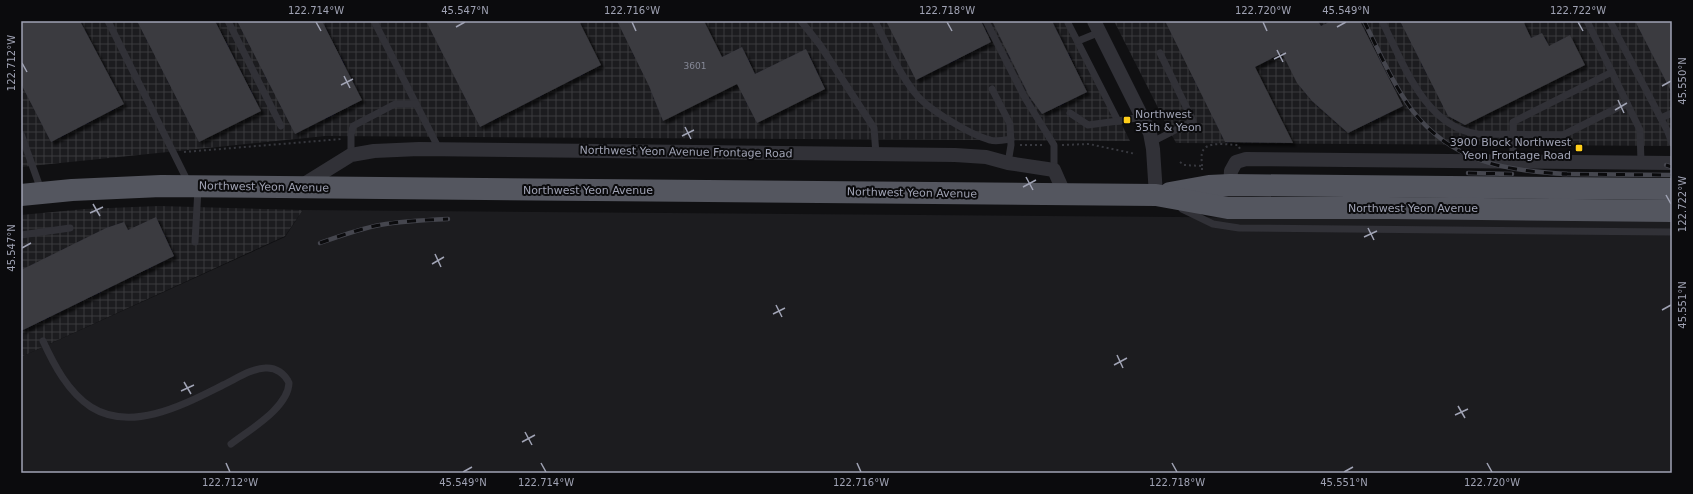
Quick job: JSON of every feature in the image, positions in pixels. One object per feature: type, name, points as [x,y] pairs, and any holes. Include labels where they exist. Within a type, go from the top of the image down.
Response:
[{"type":"highway","name":"Northwest Yeon Avenue","points":[[21,196],[121,187],[1065,195],[1156,195],[1209,186],[1230,185],[1672,189]]},
{"type":"highway","name":"Northwest Yeon Avenue","points":[[1156,195],[1228,208],[1672,211]]},
{"type":"street","points":[[1097,26],[1142,116],[1152,142],[1156,195]]},
{"type":"street","name":"Northwest Yeon Avenue Frontage Road","points":[[298,188],[351,155],[374,151],[439,149],[876,154],[986,157],[1008,163],[1054,170]]},
{"type":"street","points":[[1230,185],[1231,171],[1236,162],[1246,159],[1672,163]]},
{"type":"street","points":[[1054,170],[1065,195]]},
{"type":"lane","points":[[108,21],[194,187],[195,242]]},
{"type":"lane","points":[[228,21],[281,126]]},
{"type":"lane","points":[[374,21],[439,149]]},
{"type":"lane","points":[[801,21],[820,45],[874,128],[876,154]]},
{"type":"lane","points":[[875,21],[891,54],[916,94],[933,109],[968,131],[991,141],[1011,139]]},
{"type":"lane","points":[[986,21],[1025,98],[1054,145],[1054,170]]},
{"type":"lane","points":[[1382,21],[1418,92],[1446,122],[1465,133],[1562,135],[1626,103]]},
{"type":"lane","points":[[1587,21],[1640,130],[1641,162]]},
{"type":"lane","points":[[1610,21],[1661,118],[1670,132],[1672,143]]},
{"type":"lane","points":[[1068,23],[1118,121]]},
{"type":"lane","points":[[1078,41],[1097,26]]},
{"type":"lane","points":[[1152,142],[1193,121],[1160,53]]},
{"type":"lane","points":[[1513,161],[1513,122],[1612,72]]},
{"type":"lane","points":[[992,89],[1010,124],[1011,139],[1008,163]]},
{"type":"lane","points":[[351,155],[351,135],[353,126],[396,104],[416,104]]},
{"type":"lane","points":[[1070,113],[1088,125],[1142,116]]},
{"type":"lane","points":[[1661,118],[1672,113]]},
{"type":"lane","points":[[21,134],[42,193]]},
{"type":"lane","points":[[1156,195],[1213,224],[1239,228],[1672,232]]},
{"type":"lane","points":[[21,235],[70,228]]},
{"type":"lane","points":[[43,341],[59,372],[81,399],[99,412],[121,417],[144,416],[179,405],[255,370],[272,369],[283,374],[289,383],[287,395],[283,401],[268,416],[231,444]]},
{"type":"path","points":[[1202,176],[1202,152],[1205,147],[1211,145],[1238,145],[1246,159]]},
{"type":"path","points":[[1180,162],[1184,165],[1202,166]]},
{"type":"shaded area","points":[[21,21],[1070,21],[1130,141],[325,136],[21,167]]},
{"type":"shaded area","points":[[1114,21],[1672,21],[1672,146],[1176,143]]},
{"type":"shaded area","points":[[159,206],[303,210],[285,236],[21,357],[21,215],[85,209]]},
{"type":"shaded area","points":[[303,210],[1672,221],[1672,473],[21,473],[21,357],[285,237]]},
{"type":"building","points":[[21,21],[80,21],[124,104],[51,142],[21,84]]},
{"type":"building","points":[[137,21],[215,21],[261,111],[199,142]]},
{"type":"building","points":[[237,21],[322,21],[362,100],[295,134]]},
{"type":"building","points":[[426,21],[579,21],[601,65],[480,127]]},
{"type":"building","points":[[617,21],[704,21],[722,57],[742,47],[755,74],[806,49],[825,89],[757,123],[737,84],[663,121],[649,86]]},
{"type":"building","points":[[886,21],[981,21],[991,42],[916,80]]},
{"type":"building","points":[[992,21],[1052,21],[1087,92],[1042,114],[1029,96]]},
{"type":"building","points":[[1165,21],[1318,21],[1321,26],[1331,21],[1360,21],[1403,106],[1348,133],[1312,101],[1297,83],[1282,53],[1255,67],[1293,143],[1225,142]]},
{"type":"building","points":[[1400,21],[1523,21],[1531,38],[1542,33],[1549,46],[1570,35],[1585,65],[1465,125],[1448,116]]},
{"type":"building","points":[[1635,21],[1672,21],[1672,93]]},
{"type":"building","points":[[156,217],[174,256],[21,331],[21,270],[106,228],[124,222],[128,230]]},
{"type":"railway","points":[[1364,21],[1386,67],[1405,100],[1428,128],[1444,142],[1462,152],[1501,166],[1544,173],[1567,174]]},
{"type":"railway","points":[[1666,165],[1672,167]]},
{"type":"railway","points":[[1468,173],[1512,174]]},
{"type":"railway","points":[[1562,174],[1672,175]]},
{"type":"railway","points":[[320,243],[380,225],[448,219]]},
{"type":"place","name":"Northwest 35th & Yeon","points":[[1127,120]]},
{"type":"place","name":"3900 Block Northwest Yeon Frontage Road","points":[[1579,148]]}]
